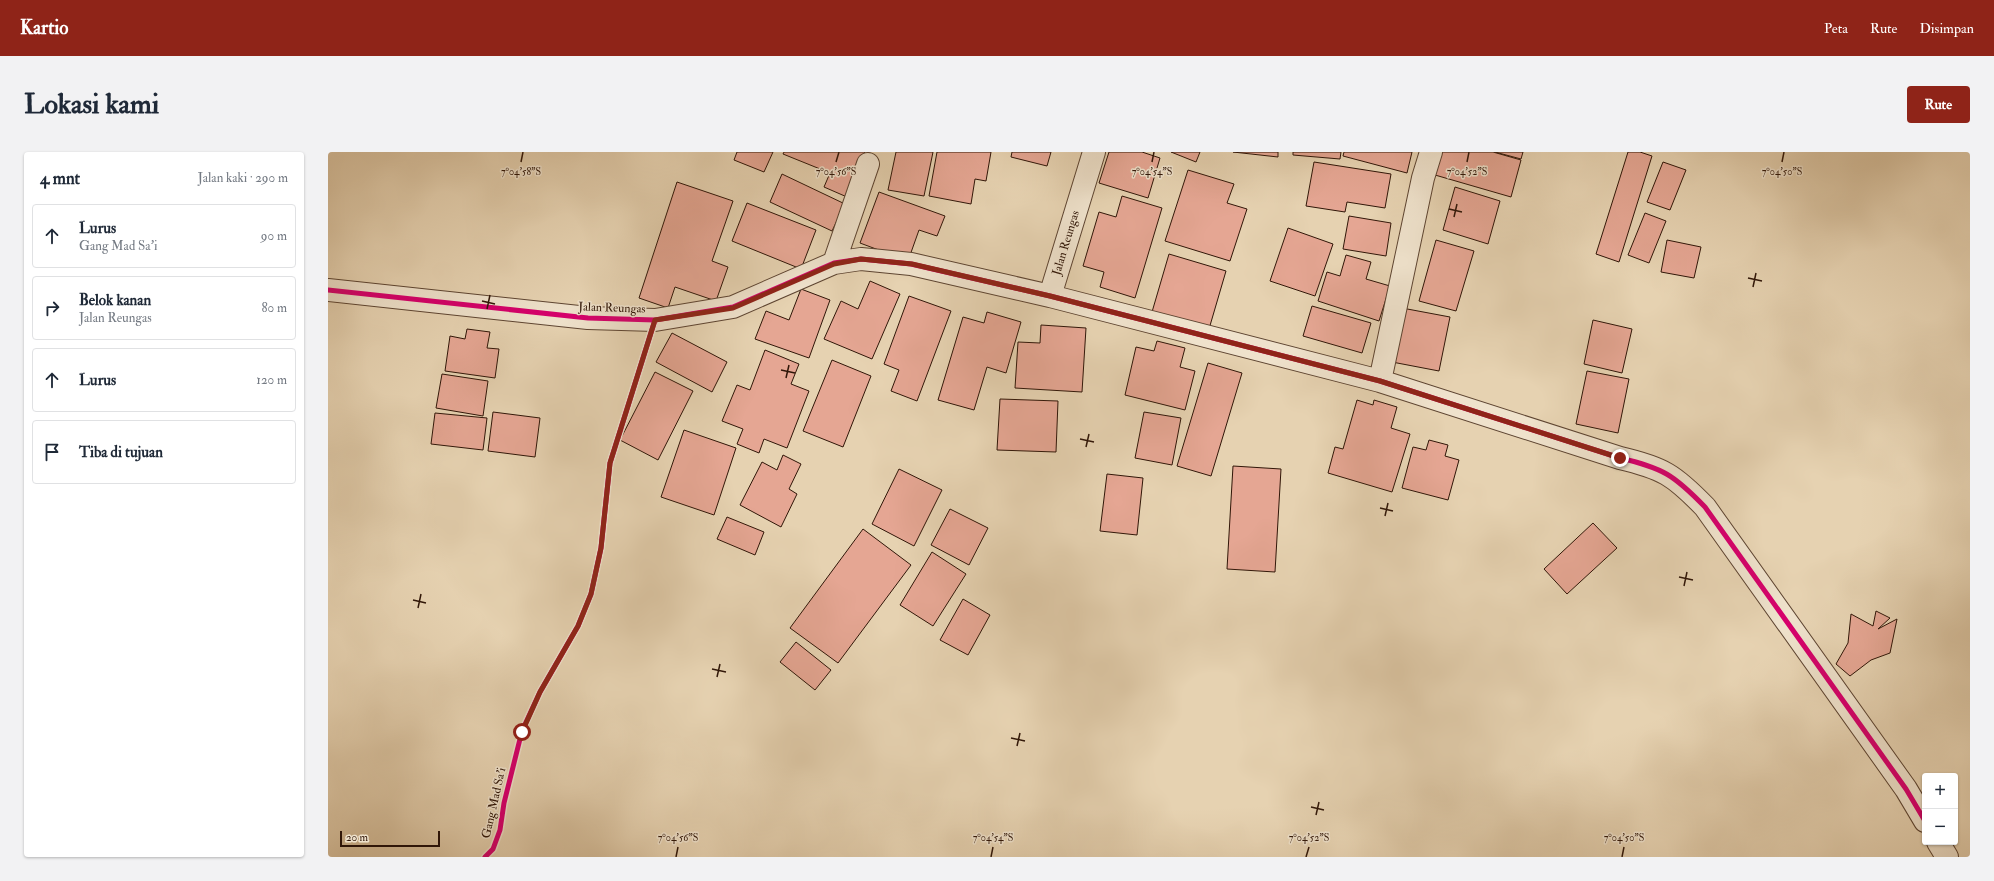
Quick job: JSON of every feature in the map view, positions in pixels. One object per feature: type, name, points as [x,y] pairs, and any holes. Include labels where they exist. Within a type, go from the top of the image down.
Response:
[{"type":"street","name":"Jalan Reungas","points":[[328,290],[588,318],[655,320],[733,308],[834,264],[861,259],[912,264],[1050,296],[1094,152]]},
{"type":"street","points":[[1380,381],[1423,178],[1431,152]]},
{"type":"street","points":[[834,264],[868,164]]},
{"type":"street","points":[[1050,296],[1380,381],[1620,458],[1650,466],[1672,476],[1688,489],[1705,507],[1906,788],[1922,816]]},
{"type":"street","points":[[1940,845],[1947,857]]},
{"type":"building","points":[[737,152],[773,152],[764,172],[734,160]]},
{"type":"building","points":[[784,152],[865,152],[847,197],[824,187],[830,173],[783,154]]},
{"type":"building","points":[[896,152],[933,152],[924,196],[888,190]]},
{"type":"building","points":[[937,152],[991,152],[986,181],[975,179],[971,204],[929,196]]},
{"type":"building","points":[[1012,152],[1051,152],[1047,166],[1011,157]]},
{"type":"building","points":[[1109,152],[1142,152],[1160,158],[1148,198],[1099,183]]},
{"type":"building","points":[[1171,152],[1200,152],[1196,162]]},
{"type":"building","points":[[1233,152],[1278,152],[1278,157]]},
{"type":"building","points":[[1293,152],[1341,152],[1340,159],[1293,155]]},
{"type":"building","points":[[1344,152],[1412,152],[1407,173],[1343,156]]},
{"type":"building","points":[[1442,152],[1493,152],[1521,160],[1511,197],[1435,175]]},
{"type":"building","points":[[1495,152],[1523,152],[1521,159]]},
{"type":"building","points":[[1628,152],[1640,152],[1652,156],[1619,262],[1596,254]]},
{"type":"building","points":[[1314,162],[1391,174],[1385,208],[1347,202],[1345,212],[1306,206]]},
{"type":"building","points":[[1663,162],[1686,170],[1670,210],[1647,202]]},
{"type":"building","points":[[1188,170],[1234,184],[1227,203],[1247,209],[1230,261],[1165,241]]},
{"type":"building","points":[[782,174],[845,204],[832,231],[770,202]]},
{"type":"building","points":[[677,182],[733,201],[712,261],[728,267],[716,301],[675,287],[668,308],[639,298]]},
{"type":"building","points":[[1455,187],[1500,201],[1488,244],[1443,230]]},
{"type":"building","points":[[879,192],[945,216],[937,236],[919,230],[908,261],[860,243]]},
{"type":"building","points":[[1122,196],[1162,208],[1135,298],[1100,287],[1104,272],[1083,266],[1099,212],[1116,217]]},
{"type":"building","points":[[747,203],[816,230],[801,269],[732,241]]},
{"type":"building","points":[[1645,213],[1666,221],[1649,263],[1628,255]]},
{"type":"building","points":[[1349,216],[1391,223],[1386,256],[1343,249]]},
{"type":"building","points":[[1288,228],[1333,244],[1315,296],[1270,281]]},
{"type":"building","points":[[1436,240],[1474,251],[1456,311],[1419,301]]},
{"type":"building","points":[[1667,240],[1701,247],[1694,278],[1661,272]]},
{"type":"building","points":[[1169,254],[1226,271],[1209,329],[1152,312]]},
{"type":"building","points":[[1346,255],[1371,262],[1366,279],[1390,286],[1379,321],[1318,301],[1327,272],[1340,276]]},
{"type":"building","points":[[870,281],[900,294],[872,359],[824,339],[841,301],[858,309]]},
{"type":"building","points":[[801,289],[830,300],[809,358],[755,339],[766,311],[789,320]]},
{"type":"building","points":[[909,296],[951,311],[917,401],[891,391],[899,370],[884,364]]},
{"type":"building","points":[[1312,306],[1371,323],[1362,353],[1303,336]]},
{"type":"building","points":[[1402,308],[1450,317],[1439,371],[1392,362]]},
{"type":"building","points":[[987,312],[1021,322],[1006,373],[987,367],[974,410],[938,400],[963,317],[984,323]]},
{"type":"building","points":[[1593,320],[1632,329],[1622,373],[1584,364]]},
{"type":"building","points":[[1041,325],[1086,328],[1082,392],[1015,388],[1018,342],[1040,343]]},
{"type":"building","points":[[467,329],[490,332],[487,348],[499,349],[495,378],[445,371],[450,336],[465,339]]},
{"type":"building","points":[[672,333],[727,362],[712,392],[656,362]]},
{"type":"building","points":[[1157,341],[1185,348],[1180,367],[1195,371],[1185,410],[1125,395],[1136,347],[1154,351]]},
{"type":"building","points":[[765,350],[799,364],[791,384],[809,391],[787,448],[764,439],[759,453],[737,444],[743,429],[722,421],[737,385],[750,390]]},
{"type":"building","points":[[832,360],[871,376],[843,447],[803,431]]},
{"type":"building","points":[[1208,363],[1242,373],[1211,476],[1177,466]]},
{"type":"building","points":[[1587,371],[1629,379],[1618,433],[1576,424]]},
{"type":"building","points":[[655,372],[693,391],[658,460],[620,440]]},
{"type":"building","points":[[442,374],[488,381],[483,416],[436,408]]},
{"type":"building","points":[[1000,399],[1058,401],[1056,452],[997,450]]},
{"type":"building","points":[[1357,400],[1373,405],[1374,400],[1397,407],[1391,428],[1410,434],[1392,492],[1328,473],[1335,447],[1343,449]]},
{"type":"building","points":[[493,412],[540,418],[535,457],[488,451]]},
{"type":"building","points":[[1144,412],[1181,418],[1172,465],[1135,458]]},
{"type":"building","points":[[435,413],[487,418],[483,450],[431,444]]},
{"type":"building","points":[[684,430],[736,448],[714,515],[661,497]]},
{"type":"building","points":[[1429,440],[1448,445],[1445,456],[1459,460],[1448,500],[1402,488],[1413,447],[1426,450]]},
{"type":"building","points":[[783,455],[801,464],[789,489],[797,494],[781,527],[740,505],[762,462],[777,470]]},
{"type":"building","points":[[1233,466],[1281,469],[1275,572],[1227,569]]},
{"type":"building","points":[[899,469],[942,490],[914,546],[872,524]]},
{"type":"building","points":[[1107,474],[1143,478],[1137,535],[1100,531]]},
{"type":"building","points":[[950,509],[988,528],[969,565],[931,545]]},
{"type":"building","points":[[727,517],[764,532],[755,555],[717,539]]},
{"type":"building","points":[[1593,523],[1617,548],[1567,594],[1544,569]]},
{"type":"building","points":[[863,529],[911,565],[838,663],[790,628]]},
{"type":"building","points":[[932,552],[966,574],[933,626],[900,605]]},
{"type":"building","points":[[963,599],[990,615],[968,655],[940,640]]},
{"type":"building","points":[[1876,611],[1890,618],[1878,629],[1897,619],[1890,653],[1871,660],[1850,676],[1836,664],[1848,643],[1851,614],[1873,626]]},
{"type":"building","points":[[796,642],[831,670],[815,690],[780,662]]},
{"type":"cycle path","points":[[328,290],[588,318],[655,320],[733,307],[834,263],[861,259],[911,264],[1050,296],[1380,381],[1620,458],[1647,465],[1658,469],[1676,480],[1705,507],[1906,789],[1922,816]]},
{"type":"cycle path","name":"Gang Mad Sa'i","points":[[485,857],[493,849],[500,830],[504,803],[522,731],[540,692],[578,626],[591,594],[601,548],[610,463],[655,320]]},
{"type":"route","points":[[522,732],[540,692],[578,626],[591,594],[601,548],[610,463],[655,320],[669,316],[700,314],[733,308],[834,264],[861,259],[912,264],[1050,296],[1380,381],[1620,458]]}]
